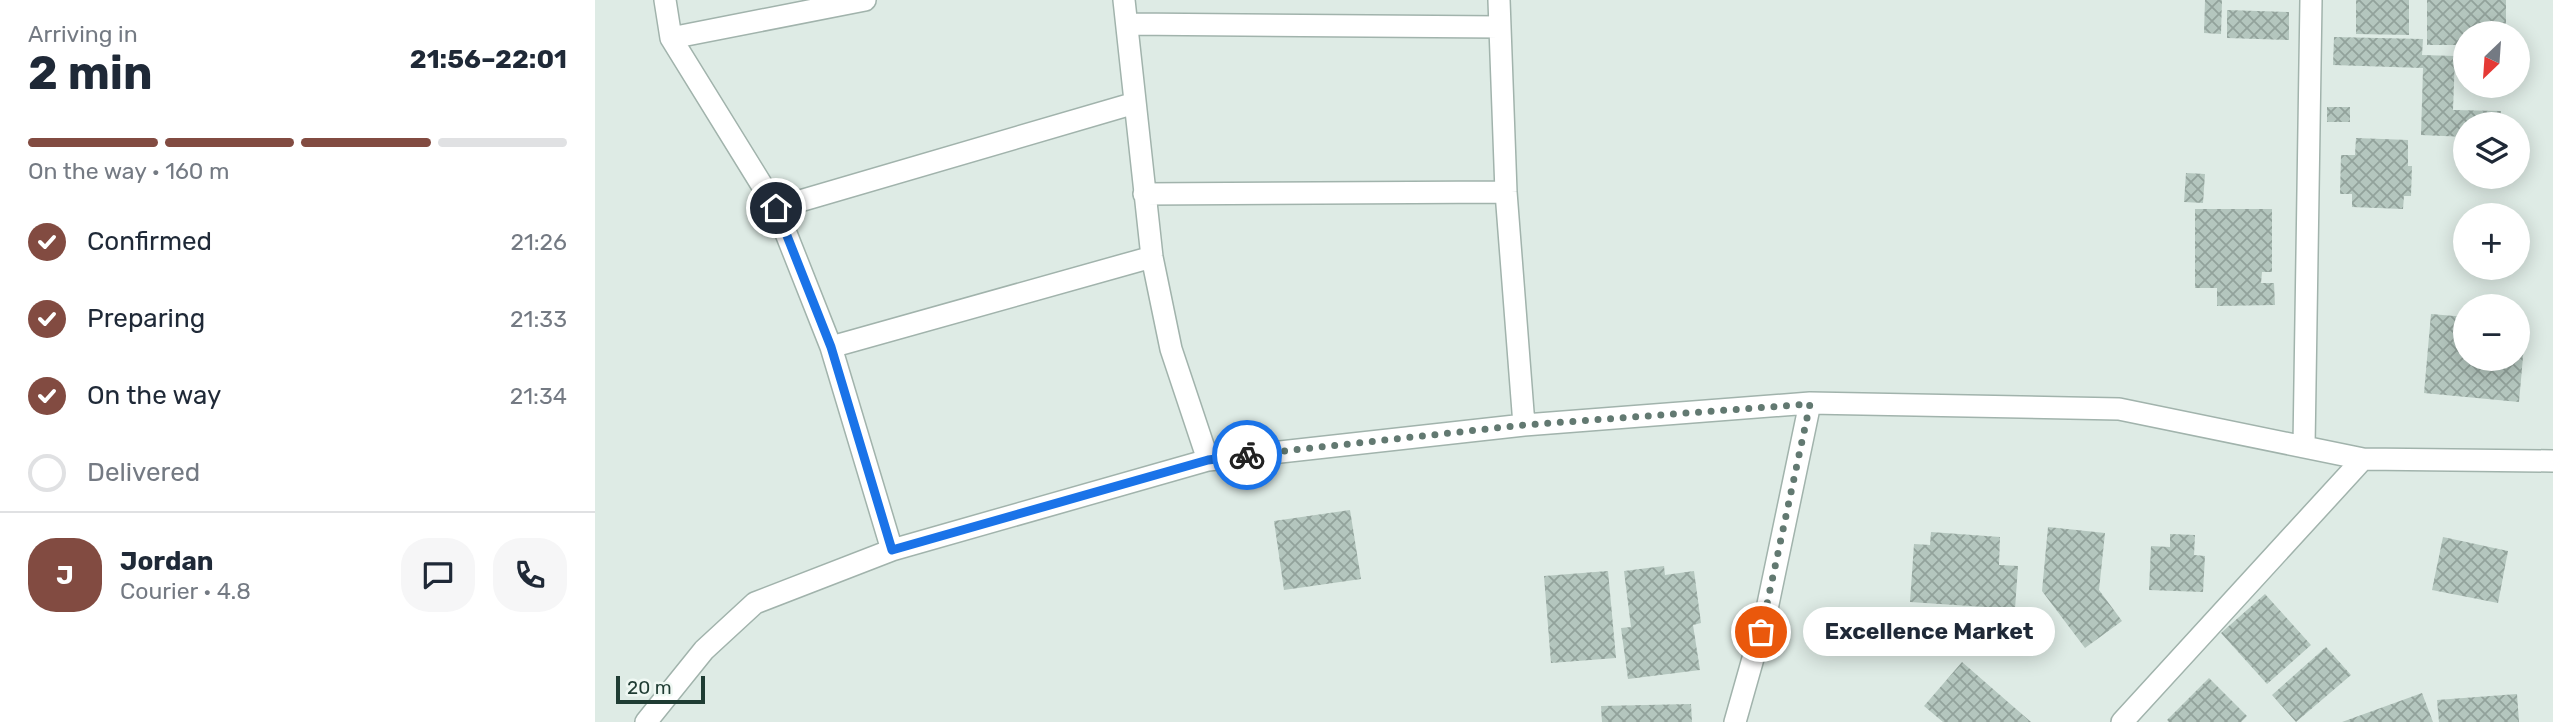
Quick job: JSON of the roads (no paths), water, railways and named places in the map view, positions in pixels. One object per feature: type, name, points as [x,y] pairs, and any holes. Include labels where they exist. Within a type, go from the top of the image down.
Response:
[{"type":"street","points":[[665,0],[671,38],[776,208],[831,347],[892,550]]},
{"type":"street","points":[[671,38],[865,0]]},
{"type":"street","points":[[1124,0],[1152,257],[1171,349],[1208,460]]},
{"type":"street","points":[[1499,0],[1506,192],[1524,425]]},
{"type":"street","points":[[2304,446],[2311,0]]},
{"type":"street","points":[[1128,23],[1500,27]]},
{"type":"street","points":[[776,208],[1135,103]]},
{"type":"street","points":[[1145,194],[1506,192]]},
{"type":"street","points":[[831,347],[1152,257]]},
{"type":"street","points":[[1735,722],[1767,609],[1810,404]]},
{"type":"street","points":[[646,722],[704,650],[755,603],[892,550],[1208,460],[1524,425],[1810,404],[2119,409],[2363,459],[2553,461]]},
{"type":"street","points":[[2122,722],[2363,459]]},
{"type":"place","name":"Excellence Market","points":[[1761,632]]}]
